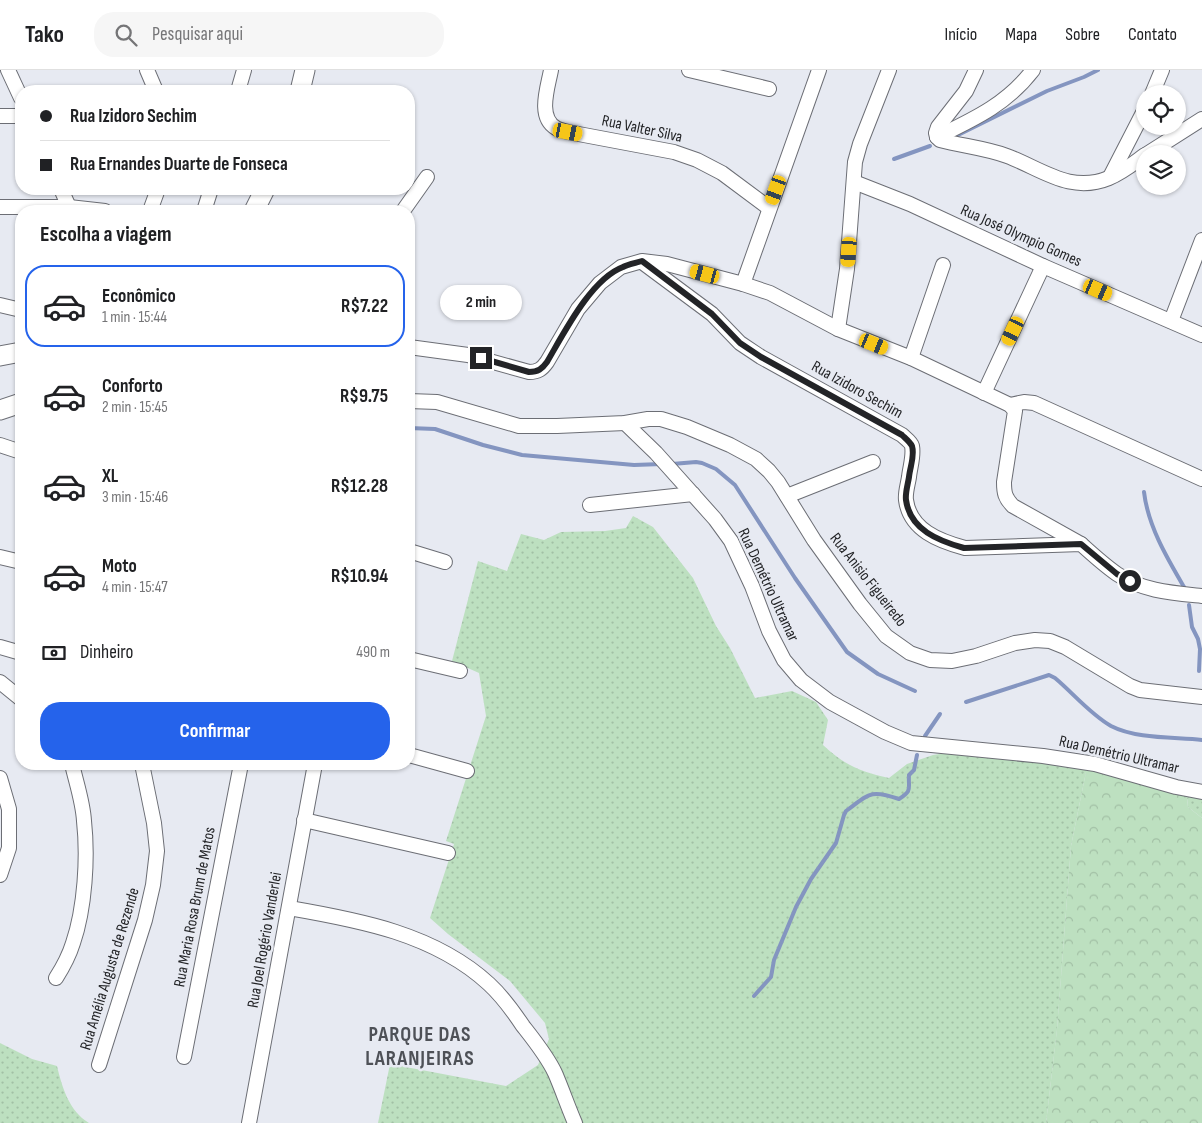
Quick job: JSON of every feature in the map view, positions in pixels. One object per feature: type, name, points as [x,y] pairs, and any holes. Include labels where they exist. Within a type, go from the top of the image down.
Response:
[{"type":"highway","points":[[301,85],[305,70]]},
{"type":"highway","points":[[0,356],[15,353]]},
{"type":"highway","points":[[0,410],[15,405]]},
{"type":"street","points":[[8,70],[15,85]]},
{"type":"street","points":[[147,70],[153,85]]},
{"type":"street","points":[[240,85],[244,70]]},
{"type":"street","name":"Rua Valter Silva","points":[[551,70],[545,107],[548,120],[556,128],[568,132],[674,152],[697,160],[722,173],[769,208]]},
{"type":"street","points":[[689,70],[769,89]]},
{"type":"street","points":[[743,284],[819,70]]},
{"type":"street","points":[[838,329],[847,269],[855,162],[888,70]]},
{"type":"street","points":[[976,70],[966,91],[938,127],[936,133],[940,140],[964,147],[988,150],[1012,158],[1048,176],[1072,183],[1092,182],[1110,178],[1136,161]]},
{"type":"street","points":[[937,137],[985,114],[1015,92],[1034,70]]},
{"type":"street","points":[[1156,85],[1162,70]]},
{"type":"street","points":[[0,116],[15,116]]},
{"type":"street","points":[[1160,145],[1202,119]]},
{"type":"street","points":[[1110,178],[1136,127]]},
{"type":"street","points":[[415,194],[427,178]]},
{"type":"street","name":"Rua José Olympio Gomes","points":[[854,182],[910,204],[1043,266],[1202,335]]},
{"type":"street","points":[[0,207],[15,207]]},
{"type":"street","points":[[1171,321],[1202,240]]},
{"type":"street","points":[[415,348],[468,355],[535,372],[541,369],[547,362],[578,310],[600,283],[622,267],[642,261],[667,264],[743,284],[770,293],[838,329],[911,358],[1010,405],[1015,412],[1015,421],[1004,482],[1004,492],[1007,500],[1013,506],[1081,544],[1117,574],[1142,587],[1163,592],[1202,596]]},
{"type":"street","name":"Rua Izidoro Sechim","points":[[642,261],[712,314],[740,343],[761,357],[902,435],[912,444],[913,455],[906,498],[910,515],[931,536],[964,548],[1081,544]]},
{"type":"street","points":[[911,358],[944,265]]},
{"type":"street","points":[[984,393],[1043,266]]},
{"type":"street","points":[[0,305],[15,309]]},
{"type":"street","points":[[415,401],[437,402],[519,426],[625,423]]},
{"type":"street","points":[[1010,405],[1024,402],[1034,403],[1202,479]]},
{"type":"street","name":"Rua Anisio Figueiredo","points":[[625,423],[661,419],[730,445],[756,459],[769,471],[787,496],[814,540],[860,604],[886,636],[910,653],[930,660],[952,661],[976,656],[1016,643],[1035,640],[1050,641],[1065,647],[1135,688],[1202,698]]},
{"type":"street","name":"Rua Demétrio Ultramar","points":[[625,423],[659,457],[715,519],[731,541],[752,586],[769,631],[784,660],[801,680],[830,702],[885,732],[911,743],[1060,758],[1095,764],[1176,787],[1202,792]]},
{"type":"street","points":[[0,445],[15,450]]},
{"type":"street","points":[[787,496],[873,462]]},
{"type":"street","points":[[590,505],[693,494]]},
{"type":"street","points":[[415,553],[445,562]]},
{"type":"street","points":[[0,557],[15,561]]},
{"type":"street","points":[[0,647],[15,651]]},
{"type":"street","points":[[415,660],[460,671]]},
{"type":"street","points":[[0,682],[15,694]]},
{"type":"street","points":[[415,757],[467,771]]},
{"type":"street","points":[[56,978],[67,960],[74,943],[83,891],[86,859],[84,819],[73,770]]},
{"type":"street","name":"Rua Amélia Augusta de Rezende","points":[[99,1065],[145,920],[153,885],[157,851],[154,823],[143,770]]},
{"type":"street","name":"Rua Maria Rosa Brum de Matos","points":[[184,1056],[240,770]]},
{"type":"street","name":"Rua Joel Rogério Vanderlei","points":[[249,1123],[314,770]]},
{"type":"street","points":[[0,778],[9,809],[9,848],[0,876]]},
{"type":"street","points":[[304,820],[448,853]]},
{"type":"street","points":[[289,908],[375,925],[414,938],[455,958],[489,984],[533,1038],[554,1072],[575,1123]]},
{"type":"green space","points":[[633,516],[653,527],[693,578],[716,626],[730,648],[755,698],[792,691],[816,702],[828,720],[823,745],[846,763],[861,770],[889,778],[907,764],[933,755],[965,750],[1087,767],[1071,846],[1057,1030],[1046,1123],[378,1123],[390,1064],[506,1086],[538,1065],[549,1039],[545,1023],[510,981],[430,918],[454,844],[446,841],[486,716],[479,673],[452,661],[478,561],[507,571],[521,534],[544,540],[561,532],[605,531],[626,528]]},
{"type":"green space","points":[[1087,767],[1189,795],[1187,798],[1188,807],[1202,818],[1202,1123],[1046,1123],[1057,1029],[1071,846]]},
{"type":"green space","points":[[1189,795],[1202,798],[1202,818],[1188,807],[1187,798]]},
{"type":"green space","points":[[0,1043],[32,1059],[57,1066],[67,1098],[76,1112],[89,1123],[0,1123]]},
{"type":"waterway","points":[[956,136],[1047,91],[1098,70]]},
{"type":"waterway","points":[[894,159],[930,146]]},
{"type":"waterway","points":[[415,428],[435,429],[483,445],[522,455],[634,465],[662,464]]},
{"type":"waterway","points":[[672,464],[702,463],[716,469],[735,485],[795,578],[847,652],[878,674],[915,691]]},
{"type":"waterway","points":[[1144,492],[1154,529],[1184,587]]},
{"type":"waterway","points":[[1189,605],[1192,627],[1198,639],[1200,649],[1199,671]]},
{"type":"waterway","points":[[966,702],[1049,675],[1055,678],[1096,716],[1111,726],[1132,733],[1155,737],[1202,740]]},
{"type":"waterway","points":[[925,736],[940,714]]},
{"type":"waterway","points":[[754,996],[771,977],[774,960],[796,907],[811,879],[836,843],[846,811],[870,795],[882,794],[899,799],[903,796],[909,789],[909,775],[914,770],[917,755]]},
{"type":"district","name":"PARQUE DAS LARANJEIRAS","points":[[420,1046]]},
{"type":"route","points":[[481,358],[529,372],[541,369],[578,310],[600,283],[622,267],[642,261],[712,314],[740,343],[808,384],[902,435],[912,444],[913,455],[906,498],[910,515],[931,536],[964,548],[1081,544],[1117,574],[1130,581]]}]
